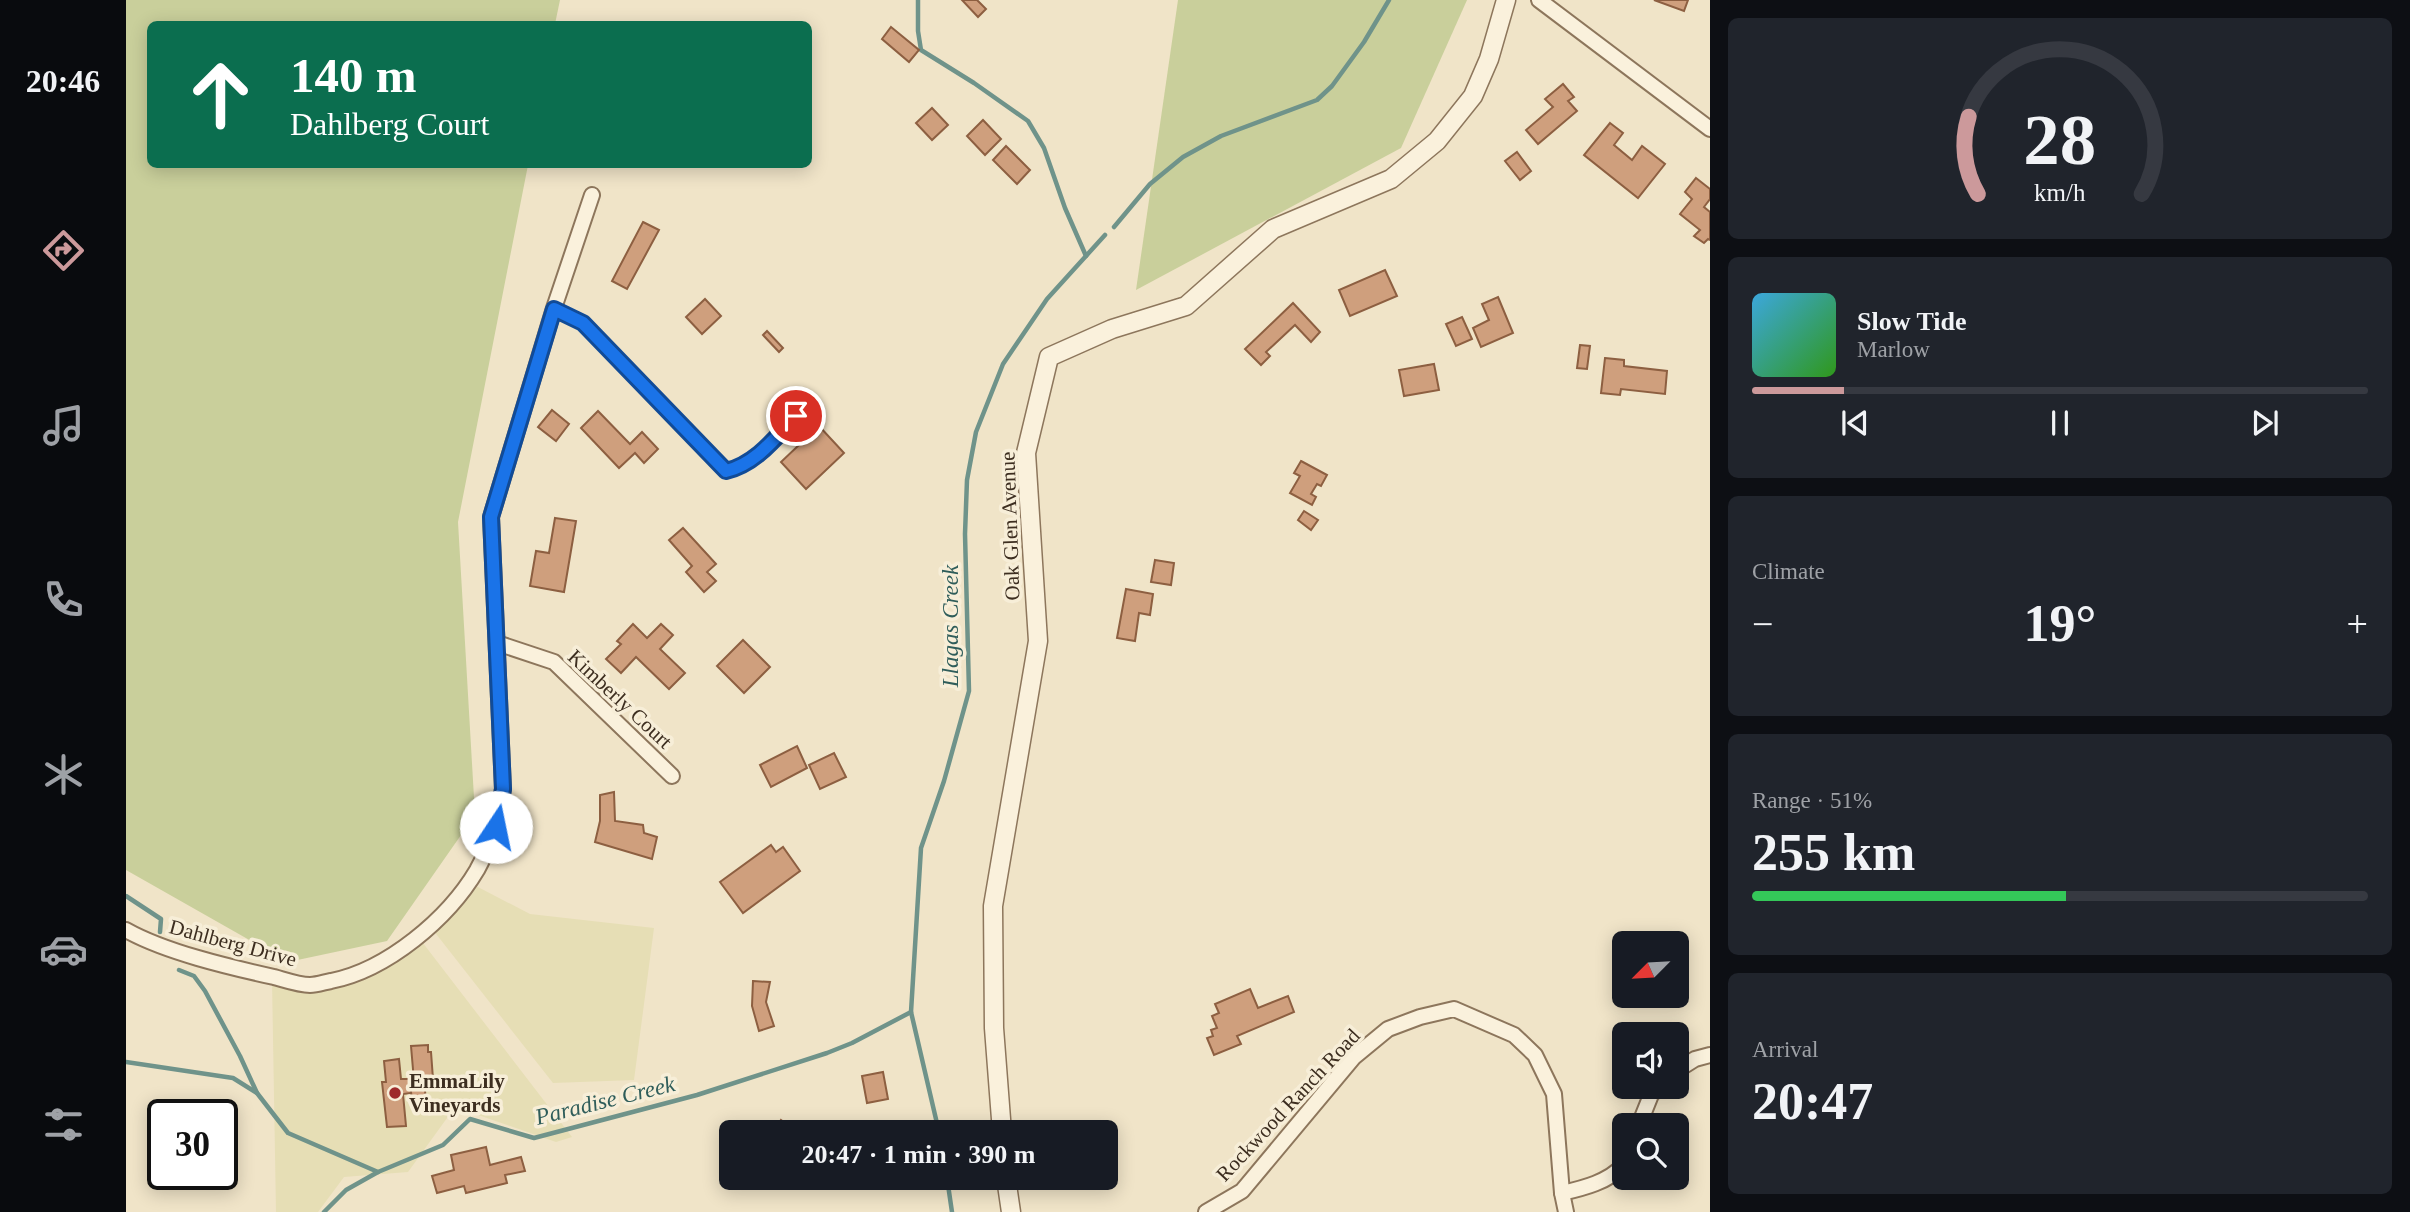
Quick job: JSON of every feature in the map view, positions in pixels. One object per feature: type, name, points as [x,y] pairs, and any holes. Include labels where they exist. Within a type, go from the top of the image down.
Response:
[{"type":"street","name":"Oak Glen Avenue","points":[[1001,1120],[994,1028],[993,906],[1038,641],[1026,453],[1049,357],[1112,329],[1186,306],[1273,229],[1391,179],[1437,141],[1473,96],[1489,60],[1506,0]]},
{"type":"street","points":[[1539,0],[1710,130]]},
{"type":"street","name":"Dahlberg Drive","points":[[126,930],[141,939],[237,969],[310,985],[349,977],[379,965],[423,933],[453,901],[476,870],[496,827],[503,789],[491,517],[554,309],[592,195]]},
{"type":"street","name":"Kimberly Court","points":[[497,643],[554,662],[672,776]]},
{"type":"street","name":"Rockwood Ranch Road","points":[[1206,1212],[1242,1192],[1354,1057],[1388,1029],[1420,1017],[1454,1009],[1514,1035],[1535,1055],[1554,1094],[1566,1212]]},
{"type":"street","points":[[1689,1063],[1710,1055]]},
{"type":"street","points":[[1562,1193],[1586,1187],[1612,1175]]},
{"type":"street","points":[[1008,1190],[1011,1212]]},
{"type":"lane","points":[[554,309],[583,323],[726,471],[740,468],[769,445],[796,416]]},
{"type":"shaded area","points":[[476,886],[530,914],[654,928],[634,1080],[553,1083],[433,930]]},
{"type":"shaded area","points":[[416,934],[572,1137],[556,1142],[455,1107],[408,1172],[344,1177],[318,1212],[276,1212],[272,980],[291,981],[346,974]]},
{"type":"green space","points":[[126,0],[560,0],[556,21],[147,21],[147,168],[527,168],[458,522],[475,815],[387,941],[288,962],[126,870]]},
{"type":"green space","points":[[1178,0],[1467,0],[1401,148],[1136,290]]},
{"type":"building","points":[[962,0],[977,0],[986,9],[978,17]]},
{"type":"building","points":[[1654,0],[1688,0],[1684,11]]},
{"type":"building","points":[[891,27],[919,50],[909,62],[882,39]]},
{"type":"building","points":[[1563,84],[1574,97],[1568,101],[1577,111],[1538,144],[1526,130],[1553,107],[1545,99]]},
{"type":"building","points":[[932,108],[948,125],[932,140],[916,123]]},
{"type":"building","points":[[983,120],[1001,139],[985,155],[967,136]]},
{"type":"building","points":[[1610,123],[1623,133],[1614,145],[1632,160],[1642,146],[1665,164],[1638,198],[1584,155]]},
{"type":"building","points":[[1006,146],[1030,170],[1017,184],[993,160]]},
{"type":"building","points":[[1517,152],[1531,171],[1520,180],[1505,161]]},
{"type":"building","points":[[1696,178],[1710,189],[1710,199],[1704,207],[1710,212],[1710,240],[1704,243],[1694,236],[1700,230],[1680,214],[1692,199],[1685,192]]},
{"type":"building","points":[[643,222],[659,230],[627,289],[612,281]]},
{"type":"building","points":[[1385,270],[1397,296],[1350,316],[1339,290]]},
{"type":"building","points":[[1498,297],[1513,333],[1481,347],[1473,328],[1489,320],[1482,304]]},
{"type":"building","points":[[705,299],[721,316],[702,334],[686,317]]},
{"type":"building","points":[[1293,303],[1320,332],[1311,342],[1295,325],[1266,352],[1270,356],[1261,365],[1245,349]]},
{"type":"building","points":[[1462,317],[1472,339],[1456,346],[1446,324]]},
{"type":"building","points":[[767,331],[783,348],[779,352],[763,335]]},
{"type":"building","points":[[1580,345],[1590,346],[1587,369],[1577,368]]},
{"type":"building","points":[[1605,358],[1624,360],[1624,366],[1667,371],[1665,394],[1621,389],[1620,395],[1601,393]]},
{"type":"building","points":[[1434,364],[1439,390],[1404,396],[1399,370]]},
{"type":"building","points":[[552,410],[569,424],[556,441],[538,427]]},
{"type":"building","points":[[598,411],[630,444],[642,432],[658,449],[644,463],[635,453],[619,468],[581,428]]},
{"type":"building","points":[[819,426],[844,453],[806,489],[781,462]]},
{"type":"building","points":[[1301,461],[1327,475],[1321,486],[1317,484],[1311,494],[1316,497],[1312,505],[1290,493],[1300,476],[1294,473]]},
{"type":"building","points":[[1304,511],[1318,520],[1311,530],[1298,520]]},
{"type":"building","points":[[555,518],[576,521],[564,592],[530,586],[536,551],[549,553]]},
{"type":"building","points":[[683,528],[716,564],[707,572],[716,581],[704,592],[686,572],[692,566],[669,540]]},
{"type":"building","points":[[1155,560],[1174,563],[1171,585],[1151,582]]},
{"type":"building","points":[[1126,589],[1153,594],[1150,615],[1139,613],[1135,641],[1117,638]]},
{"type":"building","points":[[633,624],[647,638],[661,624],[673,635],[660,649],[685,673],[669,689],[636,657],[621,673],[606,659],[621,644],[617,641]]},
{"type":"building","points":[[743,640],[770,667],[744,693],[717,666]]},
{"type":"building","points":[[797,746],[807,768],[771,787],[760,765]]},
{"type":"building","points":[[834,753],[846,777],[820,789],[809,765]]},
{"type":"building","points":[[614,792],[615,821],[643,825],[644,833],[657,837],[652,859],[595,842],[600,821],[600,795]]},
{"type":"building","points":[[771,845],[776,852],[783,847],[800,871],[743,913],[720,882]]},
{"type":"building","points":[[753,981],[770,982],[766,1002],[774,1026],[759,1031],[752,1006]]},
{"type":"building","points":[[1250,989],[1258,1008],[1288,996],[1294,1012],[1237,1036],[1241,1044],[1214,1055],[1207,1038],[1213,1036],[1211,1030],[1217,1028],[1212,1016],[1219,1013],[1215,1004]]},
{"type":"building","points":[[428,1045],[433,1079],[414,1081],[411,1046]]},
{"type":"building","name":"EmmaLily Vineyards","points":[[399,1059],[401,1079],[409,1079],[411,1093],[403,1094],[406,1126],[387,1127],[382,1082],[386,1082],[384,1061]]},
{"type":"building","points":[[883,1072],[888,1099],[867,1103],[862,1076]]},
{"type":"building","points":[[424,1080],[426,1101],[412,1102],[410,1081]]},
{"type":"building","points":[[486,1147],[490,1165],[521,1157],[525,1171],[505,1175],[507,1183],[466,1193],[464,1186],[437,1193],[432,1176],[454,1170],[451,1155]]},
{"type":"waterway","points":[[918,0],[921,50],[1028,121],[1044,148],[1065,208],[1086,256]]},
{"type":"waterway","name":"Llagas Creek","points":[[1114,227],[1150,184],[1183,157],[1221,136],[1317,100],[1332,86],[1364,42],[1389,0]]},
{"type":"waterway","name":"Llagas Creek","points":[[936,1120],[911,1012],[921,848],[944,781],[969,691],[965,534],[967,480],[976,432],[1003,364],[1047,299],[1105,235]]},
{"type":"waterway","points":[[126,896],[161,919],[160,932]]},
{"type":"waterway","points":[[179,970],[194,976],[205,991],[257,1093]]},
{"type":"waterway","name":"Paradise Creek","points":[[324,1212],[346,1190],[378,1172],[443,1145],[470,1119],[534,1138],[697,1095],[827,1053],[911,1012]]},
{"type":"waterway","points":[[126,1062],[233,1078],[257,1093],[288,1133],[378,1172]]},
{"type":"waterway","name":"Llagas Creek","points":[[949,1190],[952,1212]]},
{"type":"place","name":"EmmaLily Vineyards","points":[[395,1093]]},
{"type":"route","points":[[496,827],[503,789],[491,517],[554,309],[583,323],[726,471],[740,468],[769,445],[796,416]]}]
